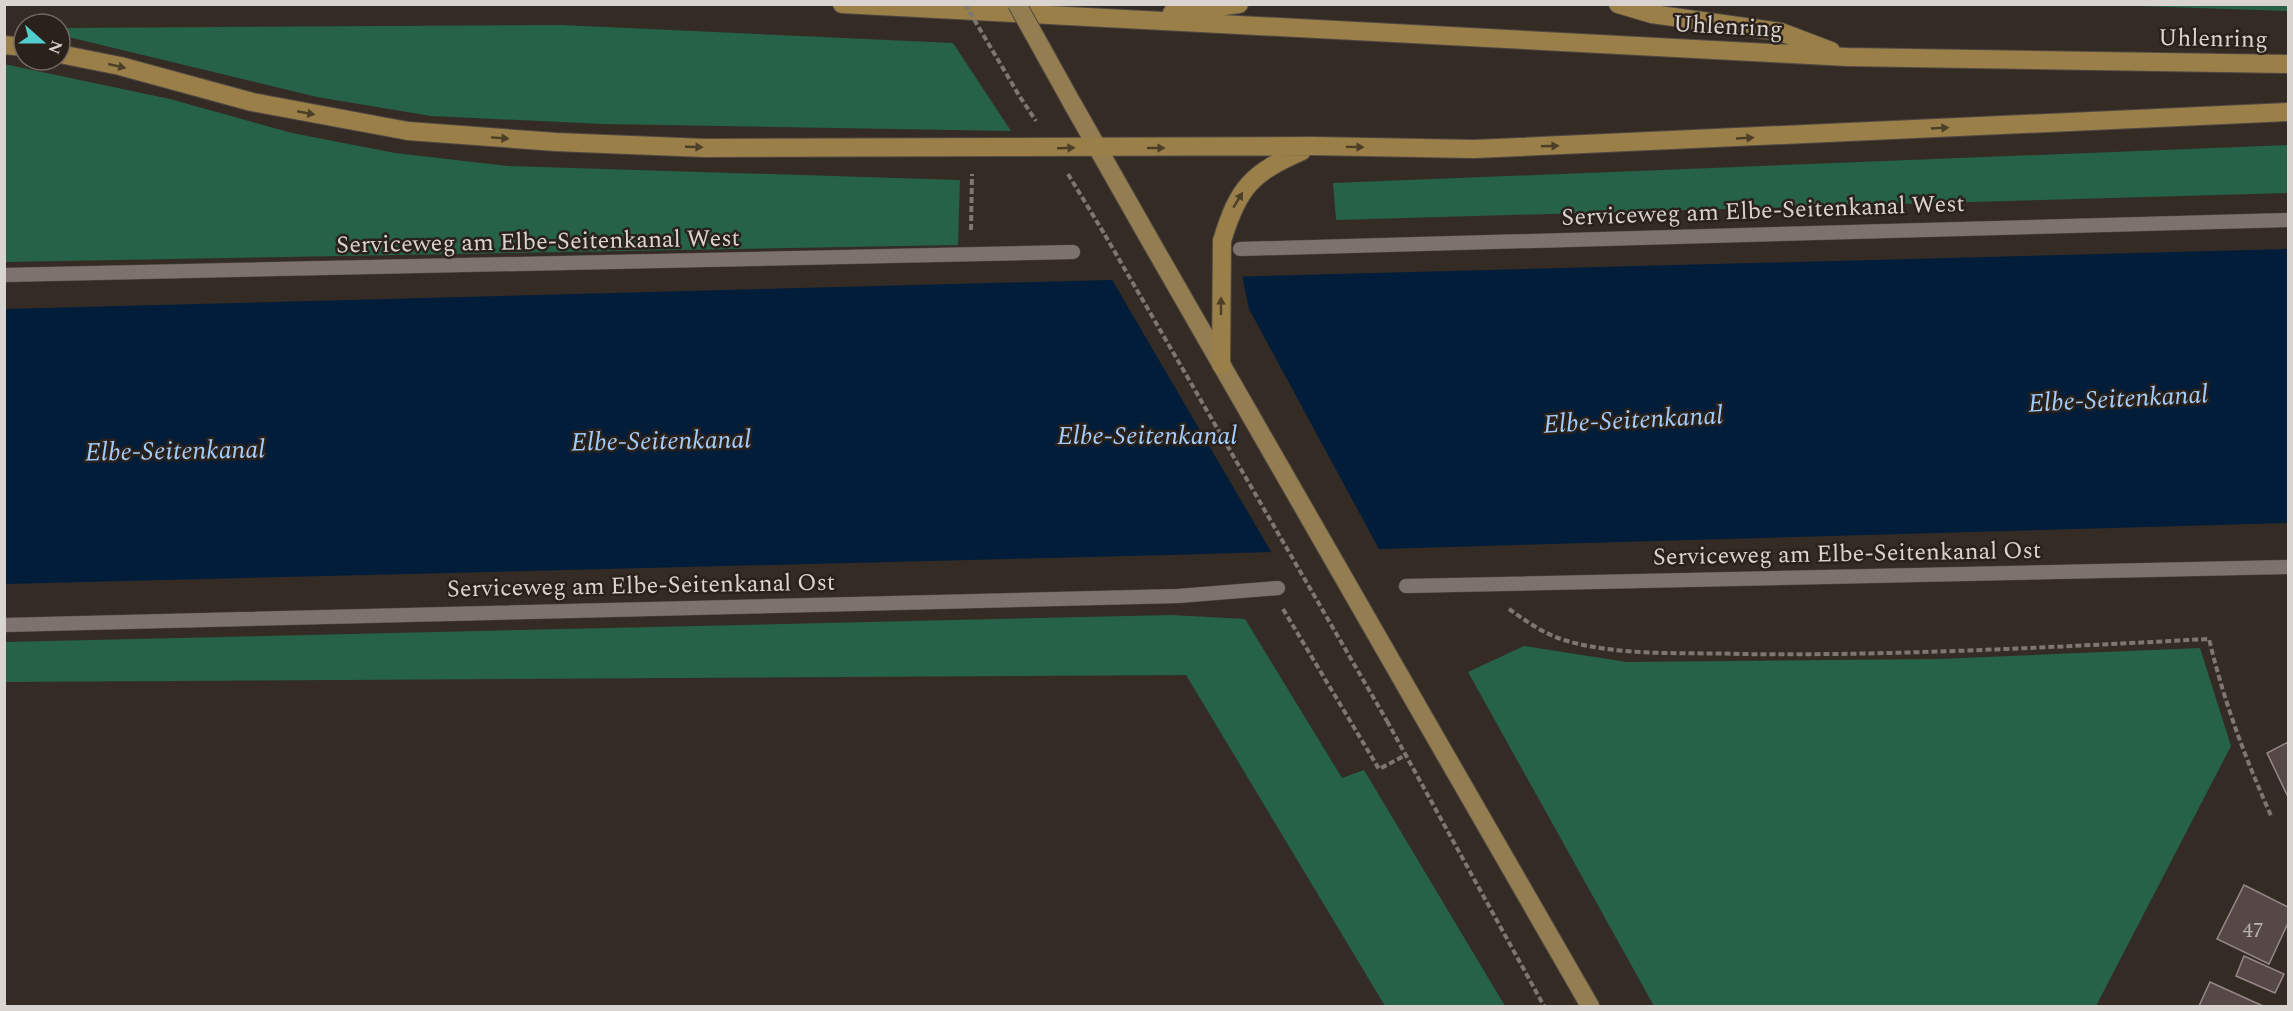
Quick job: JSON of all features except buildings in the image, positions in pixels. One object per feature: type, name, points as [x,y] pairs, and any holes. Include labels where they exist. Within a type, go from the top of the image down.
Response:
[{"type":"highway","name":"Uhlenring","points":[[842,4],[1847,57],[2289,64]]},
{"type":"highway","points":[[1126,18],[1239,4]]},
{"type":"highway","points":[[1618,4],[1652,14],[1781,32],[1847,57]]},
{"type":"highway","points":[[72,56],[120,66],[252,102],[408,131],[556,142],[704,148],[1312,146],[1474,149],[2289,112]]},
{"type":"highway","points":[[1221,365],[1221,241],[1228,219],[1251,182],[1267,167],[1312,146]]},
{"type":"main road","points":[[1017,4],[1221,365],[1590,1006]]},
{"type":"lane","name":"Serviceweg am Elbe-Seitenkanal West","points":[[1240,249],[2289,220]]},
{"type":"lane","name":"Serviceweg am Elbe-Seitenkanal West","points":[[4,275],[1073,252]]},
{"type":"lane","name":"Serviceweg am Elbe-Seitenkanal Ost","points":[[1406,586],[2289,567]]},
{"type":"lane","name":"Serviceweg am Elbe-Seitenkanal Ost","points":[[4,625],[1178,596],[1274,588]]},
{"type":"path","points":[[965,4],[1020,97]]},
{"type":"path","points":[[971,227],[972,174]]},
{"type":"path","points":[[1105,235],[1387,721],[1544,1006]]},
{"type":"path","points":[[1274,588],[1379,769],[1406,755]]},
{"type":"path","points":[[1506,607],[1529,623],[1563,640],[1621,651],[1777,654],[1936,653],[2209,639],[2223,697],[2240,747],[2272,818]]},
{"type":"green space","points":[[2108,4],[2288,4],[2288,11],[2108,5]]},
{"type":"green space","points":[[561,25],[953,43],[1011,131],[603,124],[431,116],[317,97],[72,38],[72,28]]},
{"type":"green space","points":[[4,64],[12,66],[12,72],[42,72],[170,99],[292,133],[395,153],[508,166],[960,180],[958,245],[5,262]]},
{"type":"green space","points":[[2288,145],[2288,193],[1336,220],[1333,183]]},
{"type":"green space","points":[[1172,615],[1245,619],[1342,778],[1364,770],[1505,1006],[1385,1006],[1186,675],[5,682],[5,642]]},
{"type":"green space","points":[[1524,646],[1627,662],[1939,659],[2200,648],[2231,746],[2096,1006],[1654,1006],[1468,672]]},
{"type":"water","name":"Elbe-Seitenkanal","points":[[2288,249],[2288,523],[1170,555],[5,584],[4,309]]},
{"type":"pier","points":[[1242,275],[1249,309],[1380,551],[1273,555],[1111,278]]}]
